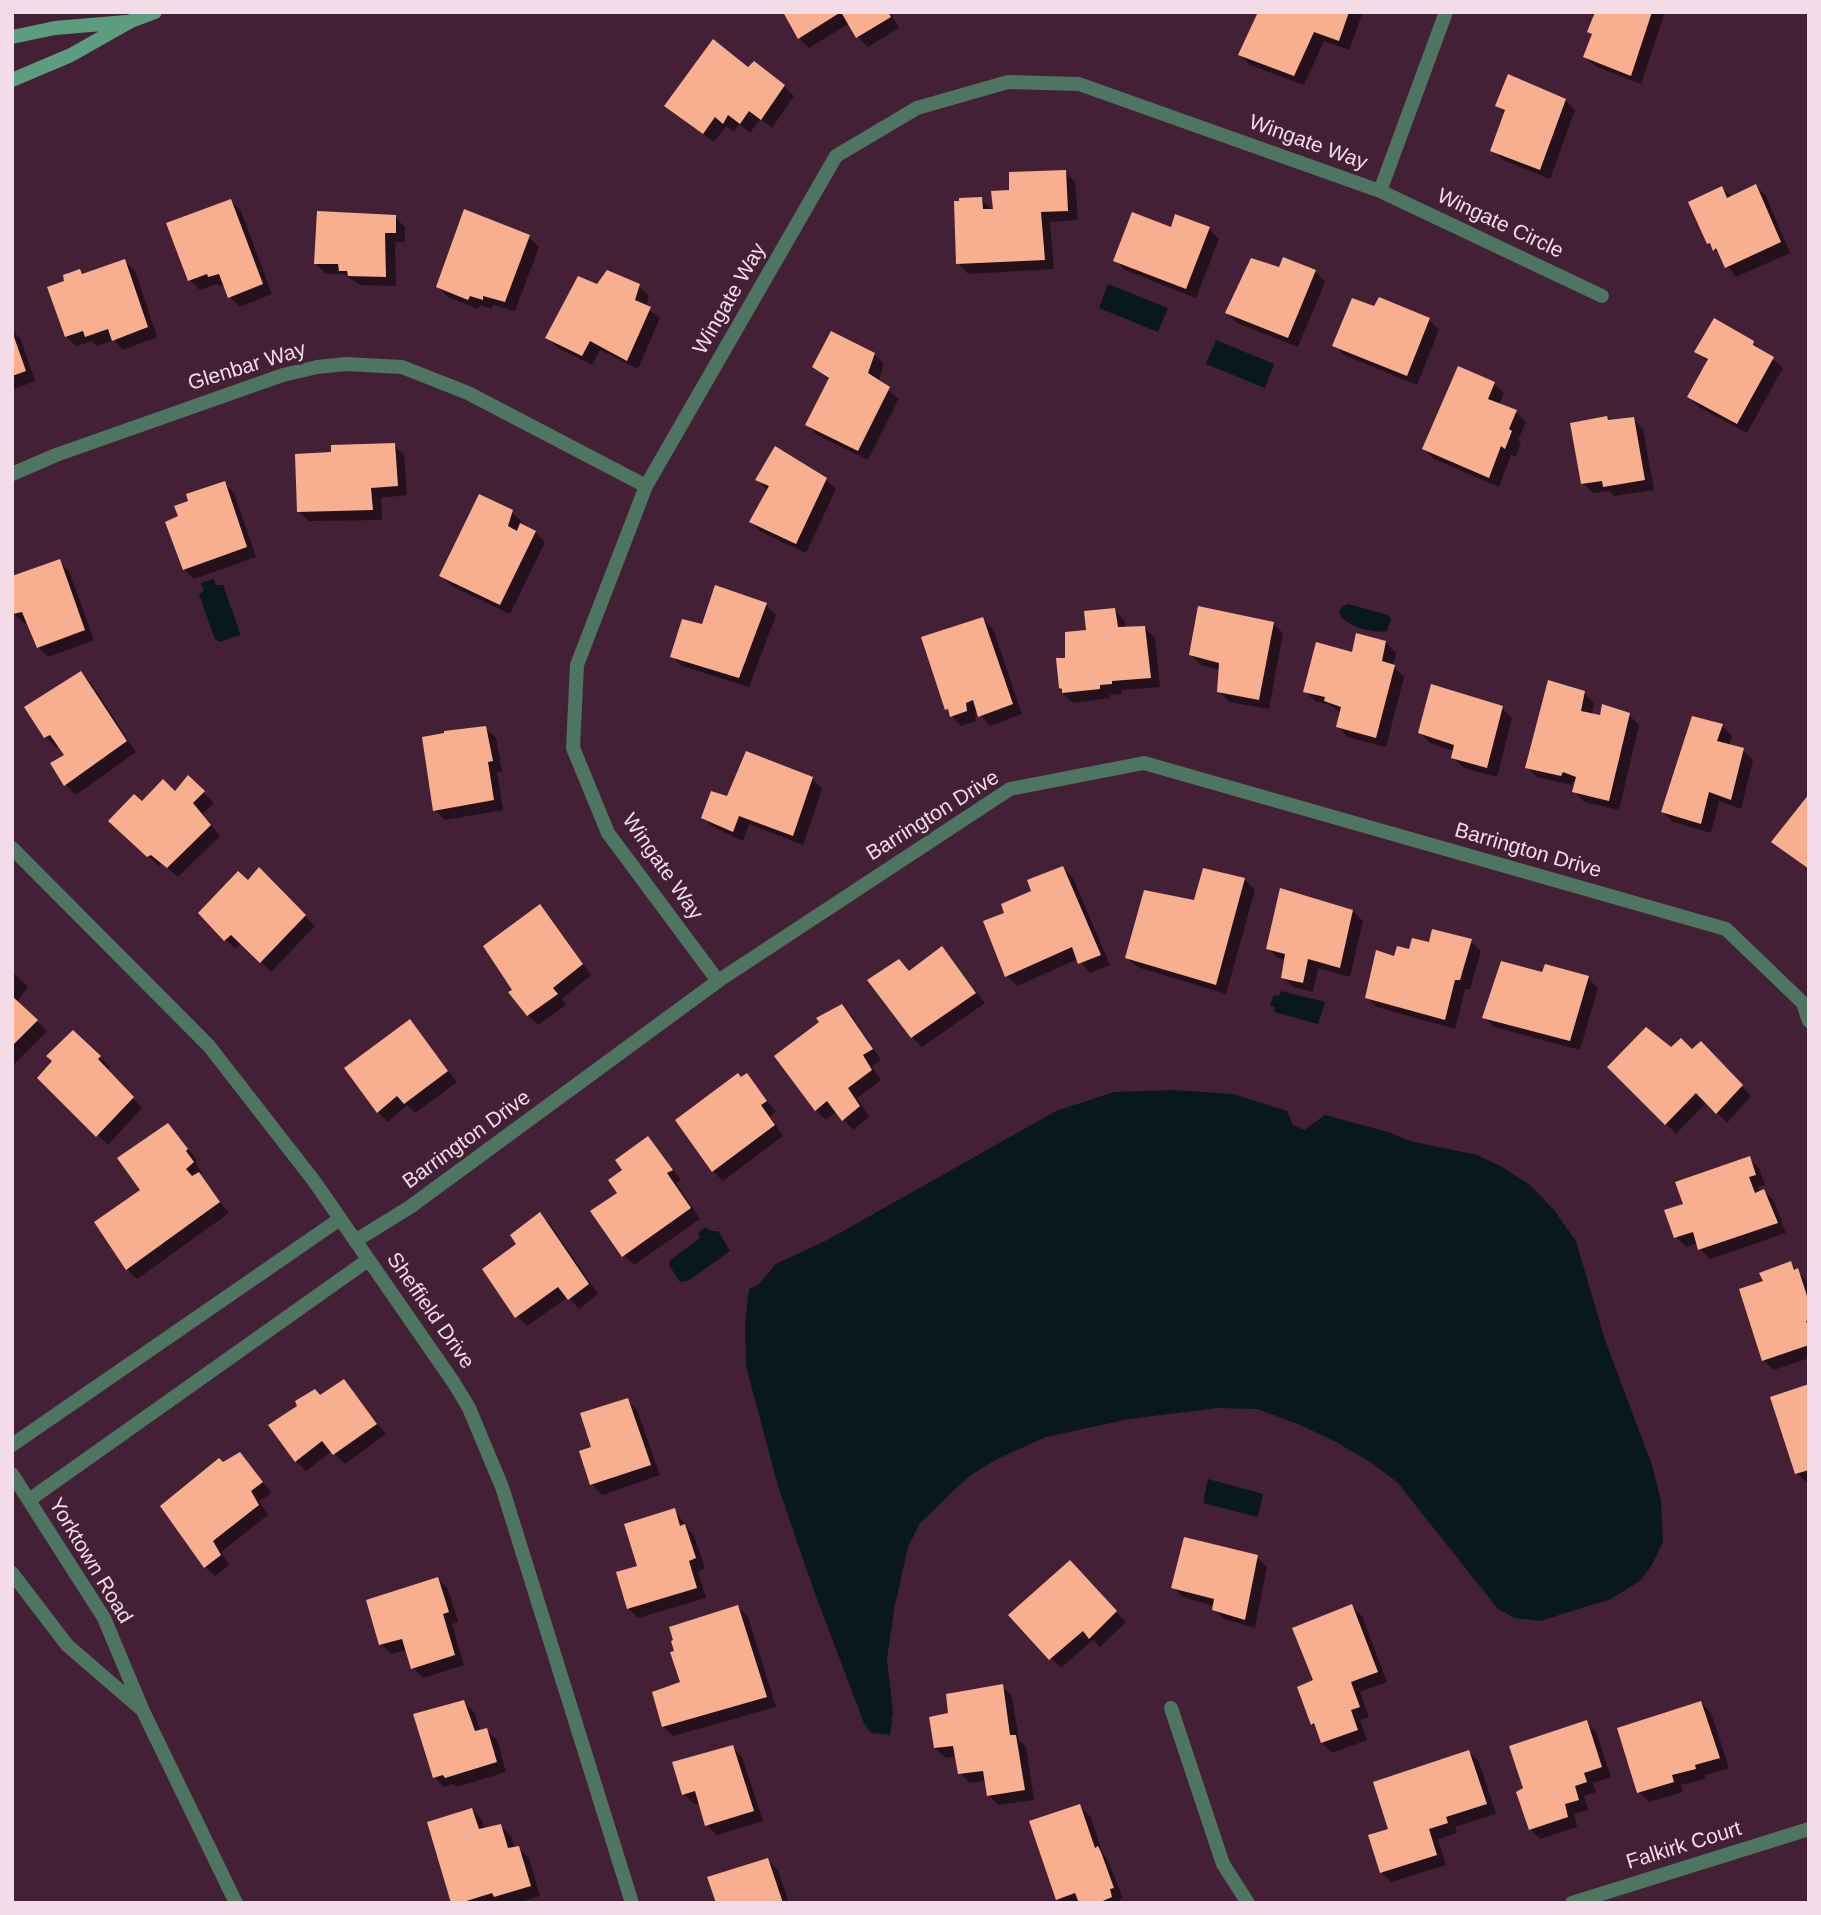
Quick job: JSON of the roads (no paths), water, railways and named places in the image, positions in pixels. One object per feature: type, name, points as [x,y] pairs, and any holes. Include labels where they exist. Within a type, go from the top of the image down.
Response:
[{"type":"main road","points":[[12,80],[71,55],[131,21],[155,12]]},
{"type":"main road","points":[[12,37],[55,29],[131,21]]},
{"type":"street","points":[[1380,191],[1446,12]]},
{"type":"street","name":"Wingate Way","points":[[718,981],[608,833],[573,748],[577,666],[646,486],[836,156],[917,108],[1008,82],[1079,84],[1380,191]]},
{"type":"street","name":"Wingate Circle","points":[[1380,191],[1602,296]]},
{"type":"street","name":"Glenbar Way","points":[[12,474],[56,455],[283,375],[317,367],[368,365],[402,367],[468,393],[646,486]]},
{"type":"street","name":"Barrington Drive","points":[[355,1241],[410,1207],[718,981],[1010,789],[1144,763],[1726,929],[1803,1003],[1809,1021]]},
{"type":"street","name":"Sheffield Drive","points":[[12,848],[209,1046],[314,1181],[469,1408],[506,1500],[632,1903]]},
{"type":"street","points":[[12,1445],[340,1219]]},
{"type":"street","points":[[29,1500],[368,1260]]},
{"type":"street","name":"Yorktown Road","points":[[12,1474],[104,1618],[144,1711],[236,1903]]},
{"type":"street","name":"Yorktown Road","points":[[12,1573],[67,1645],[144,1711]]},
{"type":"street","points":[[1171,1708],[1218,1852],[1248,1903]]},
{"type":"street","name":"Falkirk Court","points":[[1572,1903],[1809,1829]]}]
